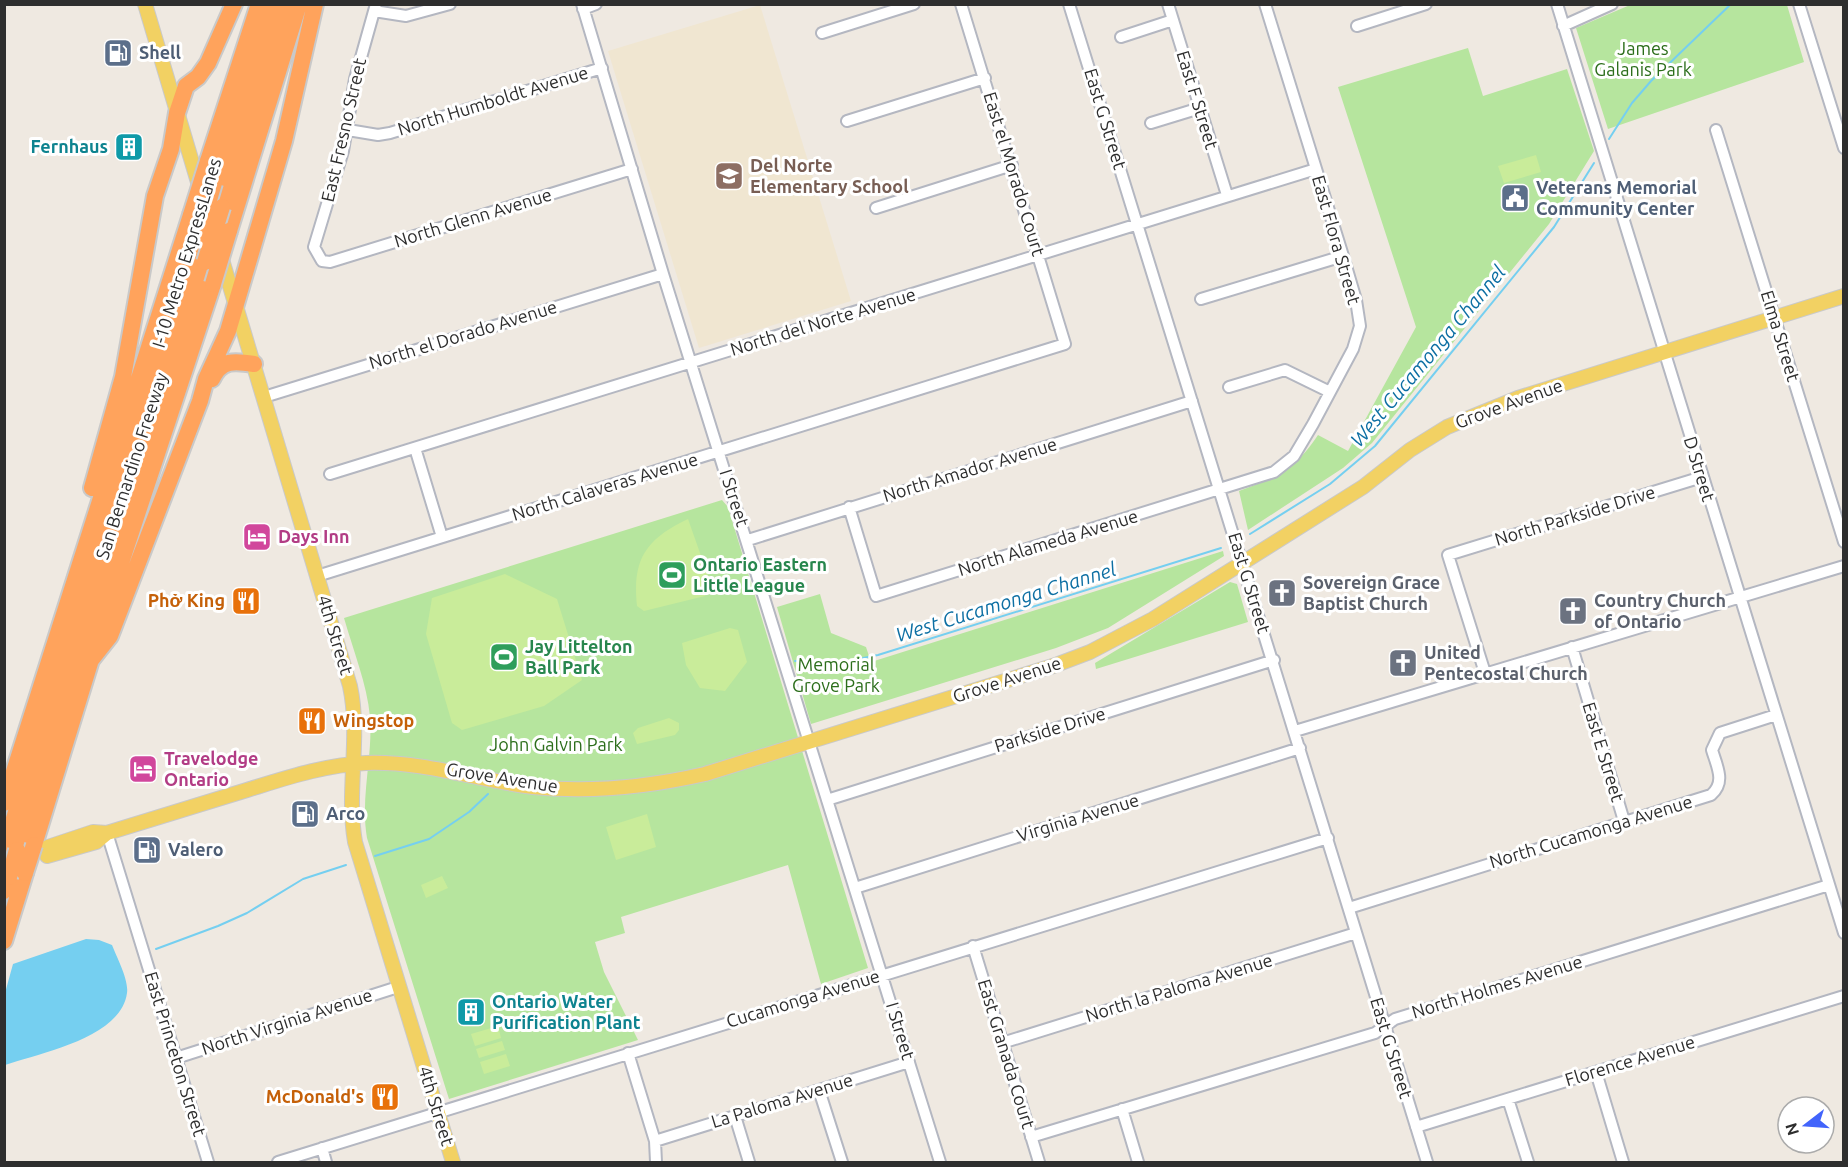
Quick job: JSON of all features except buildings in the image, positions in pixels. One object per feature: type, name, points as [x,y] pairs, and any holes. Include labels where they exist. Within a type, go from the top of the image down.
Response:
[{"type":"highway","points":[[83,554],[88,503],[121,387],[155,196],[171,149],[177,113],[186,86],[198,78],[208,63],[234,4]]},
{"type":"highway","name":"San Bernardino Freeway","points":[[4,803],[259,4]]},
{"type":"highway","name":"I-10 Metro ExpressLanes","points":[[13,881],[11,850],[214,183],[273,4]]},
{"type":"highway","name":"I-10 Metro ExpressLanes","points":[[11,850],[205,262],[286,4]]},
{"type":"highway","name":"San Bernardino Freeway","points":[[4,941],[13,881],[43,849],[91,660],[213,284],[299,4]]},
{"type":"highway","points":[[91,660],[110,636],[200,401],[206,379],[228,331],[284,141],[315,4]]},
{"type":"highway","points":[[200,401],[220,367],[234,361],[254,364]]},
{"type":"main road","name":"4th Street","points":[[145,4],[352,696],[355,718],[351,810],[360,862],[453,1162]]},
{"type":"main road","name":"Grove Avenue","points":[[43,849],[93,832],[107,833],[303,773],[353,764],[412,765],[532,786],[602,790],[660,784],[705,774],[1090,652],[1153,619],[1363,487],[1410,450],[1447,427],[1499,404],[1844,296]]},
{"type":"street","points":[[375,8],[406,16],[450,4]]},
{"type":"street","points":[[583,7],[596,4]]},
{"type":"street","points":[[822,33],[914,4]]},
{"type":"street","name":"East el Morado Court","points":[[961,4],[1065,344]]},
{"type":"street","name":"East G Street","points":[[1069,4],[1274,660],[1427,1162]]},
{"type":"street","name":"East F Street","points":[[1168,4],[1227,195]]},
{"type":"street","name":"East Flora Street","points":[[1220,489],[1274,472],[1294,456],[1353,349],[1360,326],[1356,300],[1265,4]]},
{"type":"street","points":[[1357,26],[1426,4]]},
{"type":"street","name":"D Street","points":[[1557,4],[1844,933]]},
{"type":"street","points":[[1563,26],[1612,4]]},
{"type":"street","points":[[1799,4],[1844,148]]},
{"type":"street","name":"I Street","points":[[583,7],[663,274],[748,540],[940,1162]]},
{"type":"street","name":"East Fresno Street","points":[[316,255],[314,247],[348,130],[355,80],[375,8]]},
{"type":"street","points":[[1121,37],[1173,20]]},
{"type":"street","name":"North Humboldt Avenue","points":[[348,130],[378,135],[390,133],[602,68]]},
{"type":"street","points":[[847,121],[985,78]]},
{"type":"street","points":[[1152,123],[1200,108]]},
{"type":"street","name":"Elma Street","points":[[1716,130],[1844,542]]},
{"type":"street","points":[[876,208],[1012,165]]},
{"type":"street","name":"North Glenn Avenue","points":[[316,255],[322,261],[330,262],[632,169]]},
{"type":"street","name":"North del Norte Avenue","points":[[330,474],[1316,169]]},
{"type":"street","points":[[1201,299],[1343,256]]},
{"type":"street","name":"North el Dorado Avenue","points":[[264,397],[663,274]]},
{"type":"street","name":"North Calaveras Avenue","points":[[317,576],[1065,344]]},
{"type":"street","points":[[1229,387],[1285,370],[1330,392]]},
{"type":"street","name":"North Amador Avenue","points":[[748,540],[1192,401]]},
{"type":"street","points":[[415,448],[442,537]]},
{"type":"street","name":"North Parkside Drive","points":[[1485,673],[1448,555],[1702,477]]},
{"type":"street","name":"North Alameda Avenue","points":[[849,507],[876,596],[1220,489]]},
{"type":"street","points":[[1295,731],[1844,566]]},
{"type":"street","name":"East E Street","points":[[1572,648],[1624,821]]},
{"type":"street","name":"Parkside Drive","points":[[827,800],[1274,660]]},
{"type":"street","name":"North Cucamonga Avenue","points":[[1349,908],[1711,795],[1721,780],[1712,750],[1720,733],[1776,715]]},
{"type":"street","name":"Virginia Avenue","points":[[855,888],[1300,748]]},
{"type":"street","name":"East Princeton Street","points":[[107,833],[208,1162]]},
{"type":"street","name":"Cucamonga Avenue","points":[[278,1162],[1328,838]]},
{"type":"street","name":"North Holmes Avenue","points":[[1031,1137],[1375,1033],[1395,1018],[1829,885]]},
{"type":"street","name":"North la Paloma Avenue","points":[[1002,1043],[1356,933]]},
{"type":"street","name":"East Granada Court","points":[[973,946],[1039,1162]]},
{"type":"street","name":"North Virginia Avenue","points":[[176,1058],[398,987]]},
{"type":"street","name":"Florence Avenue","points":[[1416,1127],[1844,996]]},
{"type":"street","points":[[628,1053],[655,1141],[656,1162]]},
{"type":"street","name":"La Paloma Avenue","points":[[655,1141],[909,1062]]},
{"type":"street","points":[[1596,1072],[1623,1162]]},
{"type":"street","points":[[819,1090],[842,1162]]},
{"type":"street","points":[[1508,1100],[1528,1162]]},
{"type":"street","points":[[1122,1109],[1138,1162]]},
{"type":"street","points":[[735,1116],[749,1162]]},
{"type":"street","points":[[322,1148],[326,1162]]},
{"type":"shaded area","name":"Del Norte Elementary School","points":[[760,5],[851,301],[699,348],[608,51]]},
{"type":"green space","name":"James Galanis Park","points":[[1630,5],[1787,5],[1804,62],[1608,129],[1576,28]]},
{"type":"green space","points":[[1468,48],[1483,96],[1567,69],[1594,151],[1549,224],[1372,443],[1343,468],[1248,530],[1239,491],[1284,471],[1301,457],[1318,435],[1348,451],[1416,327],[1338,87]]},
{"type":"green space","points":[[1536,155],[1541,172],[1504,183],[1498,166]]},
{"type":"green space","name":"John Galvin Park","points":[[722,500],[728,507],[868,968],[821,984],[788,865],[621,917],[625,933],[595,942],[604,972],[638,1040],[449,1099],[367,838],[365,808],[370,717],[363,680],[344,618]]},
{"type":"green space","name":"Ontario Eastern Little League","points":[[688,519],[712,587],[705,596],[644,611],[637,606],[636,590],[637,575],[645,552],[662,534]]},
{"type":"green space","name":"Memorial Grove Park","points":[[1223,551],[1224,556],[1108,628],[1056,648],[811,724],[777,607],[820,594],[831,633],[866,647],[871,662]]},
{"type":"green space","name":"Jay Littelton Ball Park","points":[[505,574],[557,599],[582,680],[544,706],[462,730],[452,723],[426,634],[432,598]]},
{"type":"green space","points":[[1230,582],[1237,584],[1248,622],[1096,669],[1095,663]]},
{"type":"green space","points":[[730,628],[738,630],[747,662],[725,691],[700,688],[686,665],[682,643]]},
{"type":"green space","points":[[669,718],[679,723],[679,730],[675,735],[637,744],[633,733],[638,728]]},
{"type":"green space","points":[[647,814],[656,847],[616,860],[606,827]]},
{"type":"green space","points":[[442,876],[448,888],[426,898],[421,885]]},
{"type":"green space","points":[[498,1026],[501,1038],[475,1046],[471,1034]]},
{"type":"green space","points":[[502,1041],[505,1050],[479,1058],[476,1049]]},
{"type":"green space","points":[[506,1054],[510,1066],[484,1074],[480,1062]]},
{"type":"water","points":[[86,939],[99,940],[112,945],[127,988],[121,1009],[110,1022],[77,1041],[5,1065],[5,993],[13,964]]},
{"type":"waterway","name":"West Cucamonga Channel","points":[[1609,139],[1632,103],[1651,81],[1731,4]]},
{"type":"waterway","name":"West Cucamonga Channel","points":[[1250,534],[1330,484],[1375,446],[1554,227],[1594,163]]},
{"type":"waterway","name":"West Cucamonga Channel","points":[[795,661],[844,662],[878,655],[1221,548]]},
{"type":"waterway","name":"West Cucamonga Channel","points":[[375,856],[429,839],[469,812],[488,794]]},
{"type":"waterway","points":[[156,949],[247,913],[303,879],[346,865]]},
{"type":"place","name":"Shell","points":[[118,53]]},
{"type":"place","name":"Fernhaus","points":[[129,147]]},
{"type":"place","name":"Del Norte Elementary School","points":[[729,176]]},
{"type":"place","name":"Veterans Memorial Community Center","points":[[1515,198]]},
{"type":"place","name":"Days Inn","points":[[257,537]]},
{"type":"place","name":"Ontario Eastern Little League","points":[[672,575]]},
{"type":"place","name":"Sovereign Grace Baptist Church","points":[[1282,593]]},
{"type":"place","name":"Phở King","points":[[246,601]]},
{"type":"place","name":"Country Church of Ontario","points":[[1573,611]]},
{"type":"place","name":"Jay Littelton Ball Park","points":[[504,657]]},
{"type":"place","name":"United Pentecostal Church","points":[[1403,663]]},
{"type":"place","name":"Wingstop","points":[[312,721]]},
{"type":"place","name":"Travelodge Ontario","points":[[143,769]]},
{"type":"place","name":"Arco","points":[[305,814]]},
{"type":"place","name":"Valero","points":[[147,850]]},
{"type":"place","name":"Ontario Water Purification Plant","points":[[471,1012]]},
{"type":"place","name":"McDonald's","points":[[385,1097]]}]
